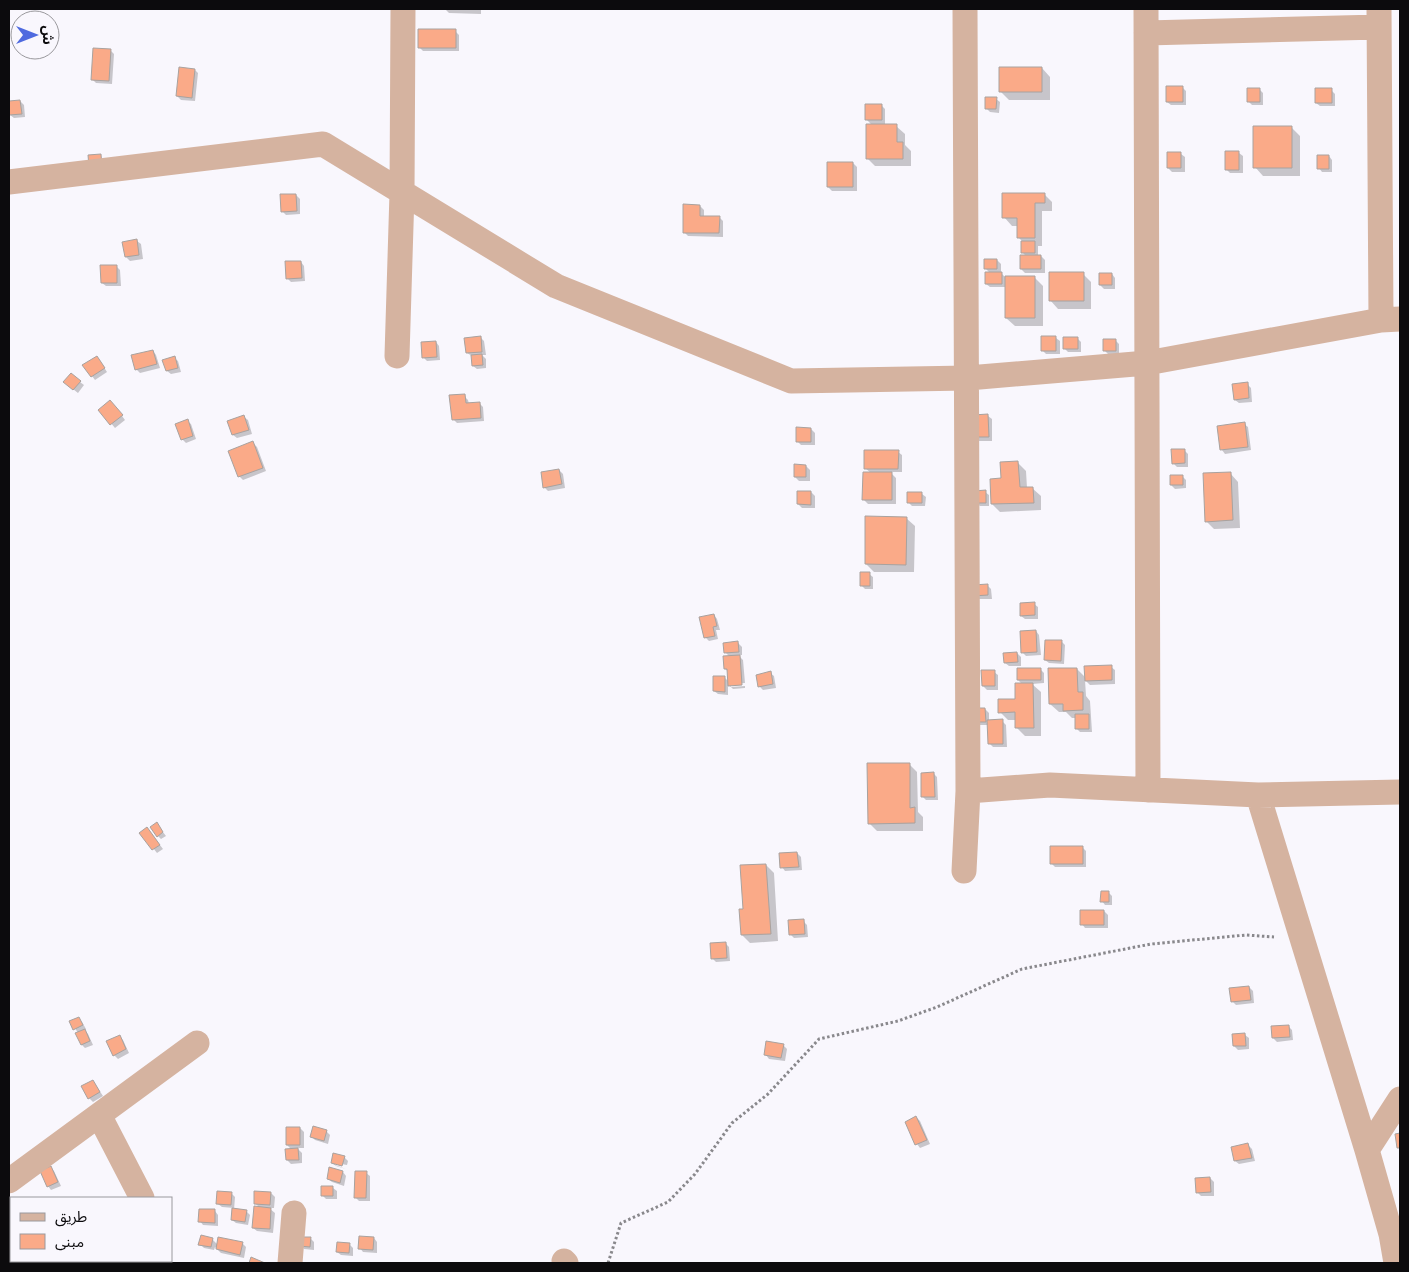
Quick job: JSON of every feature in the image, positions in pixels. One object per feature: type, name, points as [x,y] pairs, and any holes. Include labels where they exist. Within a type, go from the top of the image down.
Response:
[{"type":"street","points":[[397,356],[402,193],[404,9]]},
{"type":"street","points":[[964,871],[968,791],[968,378],[965,9]]},
{"type":"street","points":[[9,182],[323,144],[556,286],[791,381],[968,378],[1147,363],[1390,320],[1379,18],[1146,21],[1147,363],[1148,790]]},
{"type":"street","points":[[968,791],[1050,785],[1258,795],[1400,792]]},
{"type":"street","points":[[1258,795],[1367,1150],[1391,1234],[1396,1263]]},
{"type":"street","points":[[9,1181],[198,1043]]},
{"type":"street","points":[[1367,1150],[1400,1099]]},
{"type":"street","points":[[99,1116],[141,1197]]},
{"type":"street","points":[[290,1263],[294,1213]]},
{"type":"path","points":[[608,1263],[622,1223],[668,1202],[695,1174],[732,1124],[768,1094],[819,1039],[898,1021],[937,1007],[1022,969],[1151,944],[1246,936],[1302,939]]},
{"type":"building","points":[[418,29],[456,29],[456,48],[418,48]]},
{"type":"building","points":[[93,48],[111,49],[109,81],[91,80]]},
{"type":"building","points":[[179,67],[195,69],[192,98],[176,96]]},
{"type":"building","points":[[999,67],[1042,67],[1042,92],[999,92]]},
{"type":"building","points":[[1166,86],[1183,86],[1183,102],[1166,102]]},
{"type":"building","points":[[1247,88],[1260,88],[1260,102],[1247,102]]},
{"type":"building","points":[[1315,88],[1332,88],[1332,103],[1315,103]]},
{"type":"building","points":[[985,97],[997,97],[996,109],[985,109]]},
{"type":"building","points":[[20,100],[22,114],[9,115],[9,101]]},
{"type":"building","points":[[865,104],[882,104],[882,120],[865,120]]},
{"type":"building","points":[[866,124],[897,124],[897,142],[903,142],[903,159],[866,159]]},
{"type":"building","points":[[1253,126],[1292,126],[1292,168],[1253,168]]},
{"type":"building","points":[[1225,151],[1239,151],[1239,170],[1225,170]]},
{"type":"building","points":[[1167,152],[1181,152],[1181,168],[1167,168]]},
{"type":"building","points":[[101,154],[102,167],[89,167],[88,155]]},
{"type":"building","points":[[1317,155],[1329,155],[1329,169],[1317,169]]},
{"type":"building","points":[[827,162],[853,162],[853,187],[827,187]]},
{"type":"building","points":[[1002,193],[1045,193],[1045,203],[1035,203],[1035,238],[1017,238],[1017,218],[1002,218]]},
{"type":"building","points":[[280,194],[296,194],[297,211],[281,212]]},
{"type":"building","points":[[683,204],[700,205],[700,216],[720,216],[719,233],[683,233]]},
{"type":"building","points":[[137,239],[139,255],[125,257],[122,242]]},
{"type":"building","points":[[1021,241],[1035,241],[1035,253],[1021,253]]},
{"type":"building","points":[[1020,255],[1041,255],[1041,269],[1020,269]]},
{"type":"building","points":[[984,259],[997,259],[997,269],[984,269]]},
{"type":"building","points":[[285,261],[301,261],[302,278],[286,279]]},
{"type":"building","points":[[100,265],[117,265],[117,283],[101,283]]},
{"type":"building","points":[[985,272],[1002,272],[1002,284],[985,284]]},
{"type":"building","points":[[1049,272],[1084,272],[1084,301],[1049,301]]},
{"type":"building","points":[[1099,273],[1112,273],[1112,285],[1099,285]]},
{"type":"building","points":[[1005,276],[1035,276],[1035,318],[1005,318]]},
{"type":"building","points":[[481,336],[482,352],[466,353],[464,338]]},
{"type":"building","points":[[1041,336],[1056,336],[1056,351],[1041,351]]},
{"type":"building","points":[[1063,337],[1078,337],[1078,349],[1063,349]]},
{"type":"building","points":[[1103,339],[1116,339],[1116,351],[1103,351]]},
{"type":"building","points":[[436,341],[437,357],[422,358],[421,342]]},
{"type":"building","points":[[153,350],[157,364],[135,370],[131,355]]},
{"type":"building","points":[[482,354],[483,365],[472,366],[471,355]]},
{"type":"building","points":[[97,356],[105,368],[91,377],[82,365]]},
{"type":"building","points":[[175,356],[178,368],[166,371],[162,360]]},
{"type":"building","points":[[71,373],[81,381],[73,390],[63,382]]},
{"type":"building","points":[[1248,382],[1249,398],[1234,400],[1232,384]]},
{"type":"building","points":[[465,394],[466,403],[480,402],[481,418],[452,420],[449,395]]},
{"type":"building","points":[[110,400],[123,415],[110,425],[98,410]]},
{"type":"building","points":[[988,414],[989,437],[973,437],[973,415]]},
{"type":"building","points":[[244,415],[249,430],[232,435],[227,421]]},
{"type":"building","points":[[188,419],[193,436],[181,440],[175,424]]},
{"type":"building","points":[[1245,422],[1248,447],[1220,450],[1217,426]]},
{"type":"building","points":[[796,427],[811,428],[811,442],[796,442]]},
{"type":"building","points":[[253,441],[263,468],[238,477],[228,451]]},
{"type":"building","points":[[1171,449],[1185,449],[1185,463],[1172,464]]},
{"type":"building","points":[[864,450],[899,450],[898,469],[864,469]]},
{"type":"building","points":[[1018,461],[1020,487],[1033,487],[1034,503],[991,504],[990,479],[1001,478],[1000,462]]},
{"type":"building","points":[[794,464],[806,465],[806,477],[794,477]]},
{"type":"building","points":[[559,469],[562,484],[543,488],[541,472]]},
{"type":"building","points":[[863,472],[892,472],[892,500],[862,500]]},
{"type":"building","points":[[1231,472],[1233,520],[1205,522],[1203,473]]},
{"type":"building","points":[[1170,475],[1183,475],[1183,485],[1170,485]]},
{"type":"building","points":[[986,490],[986,503],[975,503],[974,491]]},
{"type":"building","points":[[797,491],[811,491],[811,505],[797,504]]},
{"type":"building","points":[[907,492],[922,492],[922,503],[907,503]]},
{"type":"building","points":[[865,516],[907,517],[906,565],[865,564]]},
{"type":"building","points":[[860,572],[870,572],[870,586],[860,586]]},
{"type":"building","points":[[988,584],[988,595],[973,596],[973,585]]},
{"type":"building","points":[[1035,602],[1035,615],[1020,616],[1020,603]]},
{"type":"building","points":[[714,614],[717,626],[713,627],[715,636],[704,638],[699,617]]},
{"type":"building","points":[[1036,630],[1037,652],[1021,653],[1020,631]]},
{"type":"building","points":[[1045,640],[1062,640],[1061,661],[1044,660]]},
{"type":"building","points":[[738,641],[739,652],[724,653],[723,643]]},
{"type":"building","points":[[1017,652],[1018,662],[1004,663],[1003,653]]},
{"type":"building","points":[[740,655],[742,685],[728,686],[727,669],[724,669],[723,656]]},
{"type":"building","points":[[1112,665],[1112,680],[1085,681],[1084,666]]},
{"type":"building","points":[[1017,668],[1041,668],[1041,680],[1017,680]]},
{"type":"building","points":[[1048,668],[1077,668],[1078,692],[1083,692],[1083,710],[1063,711],[1063,704],[1049,704]]},
{"type":"building","points":[[981,670],[995,670],[995,686],[982,686]]},
{"type":"building","points":[[771,671],[773,684],[758,687],[756,675]]},
{"type":"building","points":[[713,676],[725,676],[725,692],[713,691]]},
{"type":"building","points":[[1015,683],[1033,683],[1034,728],[1015,728],[1015,712],[998,713],[998,699],[1015,699]]},
{"type":"building","points":[[971,708],[985,708],[986,722],[971,722]]},
{"type":"building","points":[[1075,714],[1089,714],[1089,729],[1075,729]]},
{"type":"building","points":[[1003,719],[1003,744],[988,744],[987,720]]},
{"type":"building","points":[[867,763],[910,763],[910,808],[915,807],[915,823],[868,824]]},
{"type":"building","points":[[934,772],[935,797],[921,797],[921,773]]},
{"type":"building","points":[[157,822],[163,832],[157,837],[150,827]]},
{"type":"building","points":[[147,827],[160,845],[152,850],[139,833]]},
{"type":"building","points":[[1050,846],[1083,846],[1083,864],[1050,864]]},
{"type":"building","points":[[797,852],[799,867],[780,868],[779,853]]},
{"type":"building","points":[[766,864],[771,934],[741,935],[739,909],[743,909],[740,865]]},
{"type":"building","points":[[1101,891],[1109,891],[1109,902],[1100,902]]},
{"type":"building","points":[[1080,910],[1104,910],[1104,925],[1080,925]]},
{"type":"building","points":[[804,919],[805,934],[789,935],[788,920]]},
{"type":"building","points":[[726,942],[727,958],[711,959],[710,943]]},
{"type":"building","points":[[1249,986],[1251,1000],[1231,1002],[1229,988]]},
{"type":"building","points":[[79,1017],[83,1025],[73,1030],[69,1021]]},
{"type":"building","points":[[1289,1025],[1290,1037],[1272,1038],[1271,1026]]},
{"type":"building","points":[[85,1029],[90,1041],[81,1045],[75,1033]]},
{"type":"building","points":[[1245,1033],[1246,1046],[1233,1046],[1232,1034]]},
{"type":"building","points":[[120,1035],[126,1049],[113,1056],[106,1041]]},
{"type":"building","points":[[766,1041],[784,1044],[781,1058],[764,1055]]},
{"type":"building","points":[[93,1080],[100,1092],[88,1099],[81,1086]]},
{"type":"building","points":[[916,1116],[927,1140],[915,1145],[905,1122]]},
{"type":"building","points":[[313,1126],[327,1130],[324,1141],[310,1137]]},
{"type":"building","points":[[286,1127],[300,1127],[300,1145],[286,1145]]},
{"type":"building","points":[[1400,1133],[1400,1148],[1397,1148],[1395,1134]]},
{"type":"building","points":[[1248,1143],[1252,1158],[1234,1161],[1231,1147]]},
{"type":"building","points":[[298,1148],[299,1160],[286,1160],[285,1149]]},
{"type":"building","points":[[333,1153],[345,1156],[342,1166],[331,1163]]},
{"type":"building","points":[[51,1166],[58,1182],[47,1187],[40,1171]]},
{"type":"building","points":[[329,1167],[343,1171],[340,1183],[327,1179]]},
{"type":"building","points":[[355,1171],[367,1171],[366,1198],[354,1198]]},
{"type":"building","points":[[1210,1177],[1211,1192],[1196,1193],[1195,1178]]},
{"type":"building","points":[[321,1186],[333,1186],[333,1196],[321,1196]]},
{"type":"building","points":[[217,1191],[232,1192],[231,1205],[216,1204]]},
{"type":"building","points":[[254,1191],[271,1192],[270,1205],[254,1204]]},
{"type":"building","points":[[254,1206],[271,1208],[270,1229],[252,1228]]},
{"type":"building","points":[[232,1208],[247,1210],[245,1222],[231,1220]]},
{"type":"building","points":[[199,1209],[215,1209],[215,1223],[198,1222]]},
{"type":"building","points":[[201,1235],[213,1238],[211,1247],[198,1245]]},
{"type":"building","points":[[359,1236],[374,1237],[373,1250],[358,1249]]},
{"type":"building","points":[[218,1237],[243,1242],[240,1255],[216,1249]]},
{"type":"building","points":[[300,1237],[311,1237],[310,1247],[299,1246]]},
{"type":"building","points":[[337,1242],[350,1243],[349,1253],[336,1252]]},
{"type":"building","points":[[251,1257],[265,1263],[249,1263]]}]
